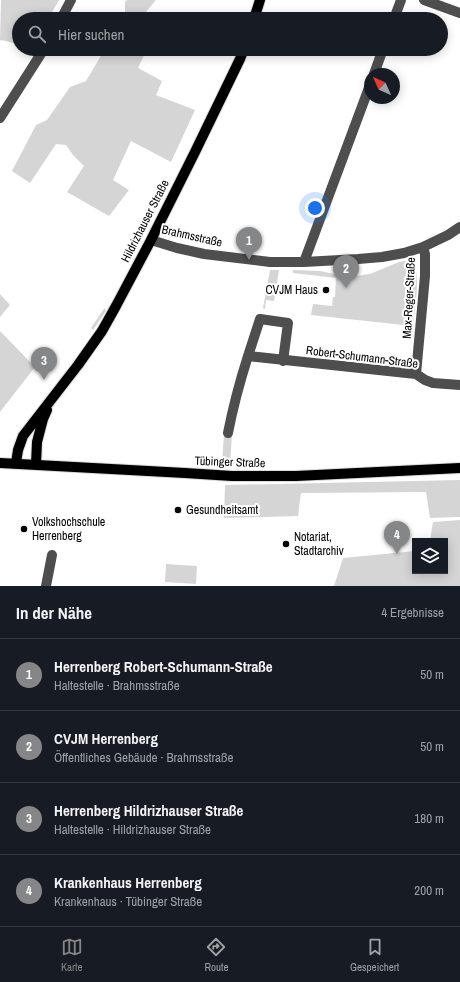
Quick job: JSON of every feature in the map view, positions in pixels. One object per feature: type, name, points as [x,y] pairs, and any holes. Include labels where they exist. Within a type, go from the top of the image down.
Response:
[{"type":"main road","points":[[256,12],[260,0]]},
{"type":"main road","name":"Hildrizhauser Straße","points":[[16,463],[18,450],[23,436],[67,380],[102,331],[152,240],[241,56]]},
{"type":"main road","name":"Hildrizhauser Straße","points":[[36,464],[37,442],[43,419],[54,396]]},
{"type":"main road","name":"Tübinger Straße","points":[[0,463],[232,476],[296,476],[460,468]]},
{"type":"street","points":[[65,12],[71,0]]},
{"type":"street","points":[[397,12],[401,0]]},
{"type":"street","points":[[424,0],[460,13]]},
{"type":"street","points":[[0,118],[40,56]]},
{"type":"street","points":[[376,68],[380,56]]},
{"type":"street","points":[[304,262],[364,101]]},
{"type":"street","name":"Brahmsstraße","points":[[152,240],[177,248],[204,254],[270,262],[304,262],[382,257],[404,253],[423,247],[448,235],[460,227]]},
{"type":"street","name":"Max-Reger-Straße","points":[[416,374],[425,276],[423,247]]},
{"type":"street","points":[[228,433],[238,389],[260,319],[288,322],[282,361]]},
{"type":"street","name":"Robert-Schumann-Straße","points":[[248,356],[282,361],[416,374],[433,383],[460,385]]},
{"type":"street","points":[[46,586],[52,555]]},
{"type":"shaded area","points":[[1,0],[59,0],[52,12],[12,12],[12,42],[0,41]]},
{"type":"shaded area","points":[[127,0],[156,0],[146,12],[125,12],[125,2]]},
{"type":"shaded area","points":[[101,56],[144,56],[138,68],[162,81],[156,95],[195,110],[171,162],[131,141],[113,180],[129,190],[109,216],[67,192],[84,166],[66,145],[56,144],[30,183],[12,171],[36,125],[47,120],[70,87],[86,81]]},
{"type":"shaded area","points":[[405,261],[415,269],[417,280],[413,326],[311,315],[313,304],[332,306],[333,297],[335,297],[336,278],[293,273],[293,270],[320,271],[348,277],[370,274]]},
{"type":"shaded area","points":[[270,270],[279,270],[274,301],[266,300],[265,309],[263,308]]},
{"type":"shaded area","points":[[0,294],[10,305],[0,317]]},
{"type":"shaded area","points":[[105,308],[106,311],[93,330],[91,328]]},
{"type":"shaded area","points":[[0,331],[35,367],[0,412]]},
{"type":"shaded area","points":[[224,434],[232,435],[230,463],[222,463]]},
{"type":"shaded area","points":[[460,480],[460,517],[430,518],[426,492],[301,493],[298,516],[224,518],[225,485]]},
{"type":"shaded area","points":[[460,520],[460,586],[334,586],[343,558],[412,551],[412,574],[448,574],[448,538],[430,538],[433,522]]},
{"type":"shaded area","points":[[166,564],[197,566],[196,584],[165,582]]},
{"type":"place","name":"Herrenberg Robert-Schumann-Straße","points":[[249,260]]},
{"type":"place","name":"CVJM Herrenberg","points":[[346,288]]},
{"type":"place","name":"CVJM Haus","points":[[326,290]]},
{"type":"place","name":"Herrenberg Hildrizhauser Straße","points":[[44,380]]},
{"type":"place","name":"Gesundheitsamt","points":[[178,510]]},
{"type":"place","name":"Volkshochschule Herrenberg","points":[[24,529]]},
{"type":"place","name":"Notariat, Stadtarchiv","points":[[286,544]]},
{"type":"place","name":"Krankenhaus Herrenberg","points":[[397,554]]}]
